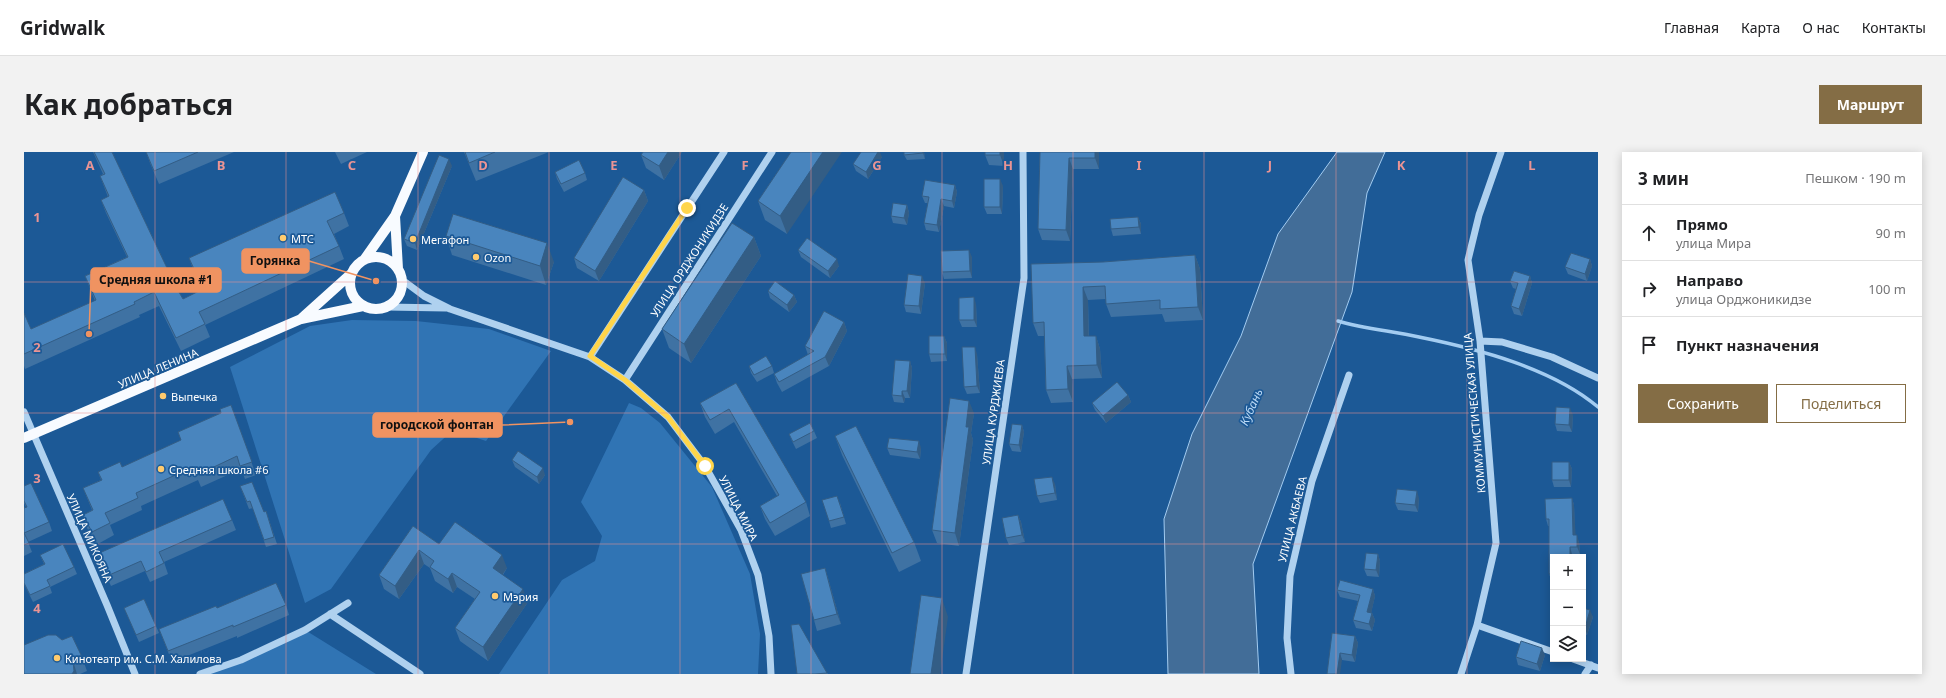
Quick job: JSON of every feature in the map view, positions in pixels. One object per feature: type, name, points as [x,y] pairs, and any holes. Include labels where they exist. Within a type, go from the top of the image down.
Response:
[{"type":"main road","points":[[364,260],[395,216],[423,152]]},
{"type":"main road","points":[[395,216],[398,269],[401,279],[401,288],[398,296],[386,307],[371,308],[363,306],[356,300],[351,292],[350,283],[352,273],[357,265],[364,260],[373,257],[384,258],[392,262],[398,269]]},
{"type":"main road","name":"УЛИЦА ЛЕНИНА","points":[[300,319],[352,273]]},
{"type":"main road","name":"УЛИЦА ЛЕНИНА","points":[[29,436],[300,319],[363,306]]},
{"type":"street","points":[[590,356],[724,152]]},
{"type":"street","name":"УЛИЦА ОРДЖОНИКИДЗЕ","points":[[625,380],[772,152]]},
{"type":"street","name":"УЛИЦА КУРДЖИЕВА","points":[[966,674],[1024,278],[1023,152]]},
{"type":"street","name":"КОММУНИСТИЧЕСКАЯ УЛИЦА","points":[[1461,674],[1477,625],[1496,544],[1480,341],[1468,260],[1479,215],[1501,152]]},
{"type":"street","name":"УЛИЦА МИРА","points":[[401,279],[424,296],[450,309],[590,356],[625,380],[668,417],[705,466],[740,530],[758,575],[769,636],[771,674]]},
{"type":"street","name":"УЛИЦА МИРА","points":[[386,307],[450,309]]},
{"type":"street","points":[[1480,341],[1502,342],[1552,357],[1598,378]]},
{"type":"street","name":"УЛИЦА АКБАЕВА","points":[[1291,674],[1287,638],[1290,576],[1312,481],[1349,375]]},
{"type":"street","name":"УЛИЦА МИКОЯНА","points":[[24,412],[29,436],[107,605],[135,674]]},
{"type":"street","points":[[200,674],[241,660],[305,630],[348,603]]},
{"type":"street","points":[[330,614],[420,674]]},
{"type":"street","points":[[1477,625],[1550,651]]},
{"type":"street","points":[[1583,662],[1594,666],[1585,674]]},
{"type":"shaded area","points":[[352,320],[416,321],[489,329],[551,351],[486,441],[453,430],[431,450],[331,589],[305,603],[230,367],[310,326]]},
{"type":"shaded area","points":[[629,403],[641,408],[660,423],[712,487],[750,574],[760,634],[758,674],[499,674],[562,580],[595,561],[602,536],[581,502]]},
{"type":"shaded area","points":[[305,630],[376,674],[200,674]]},
{"type":"water","name":"Кубань","points":[[1337,152],[1385,152],[1367,193],[1352,292],[1253,564],[1259,674],[1168,674],[1164,519],[1192,434],[1241,336],[1278,234]]},
{"type":"building","points":[[94,152],[112,152],[183,299],[203,289],[189,258],[335,192],[344,213],[327,221],[339,246],[199,312],[205,324],[176,338],[154,292],[134,302],[135,304],[24,354],[24,313],[31,329],[96,300],[85,276],[128,257],[101,200],[109,196],[100,176],[105,174]]},
{"type":"building","points":[[146,152],[198,152],[154,171]]},
{"type":"building","points":[[465,152],[495,152],[469,163]]},
{"type":"building","points":[[643,152],[668,152],[659,166],[641,155]]},
{"type":"building","points":[[791,152],[823,152],[780,216],[758,201]]},
{"type":"building","points":[[861,152],[878,152],[866,172],[853,164]]},
{"type":"building","points":[[904,152],[923,152],[923,153],[904,155]]},
{"type":"building","points":[[985,152],[1000,152],[1000,155],[985,155]]},
{"type":"building","points":[[1040,152],[1095,152],[1095,158],[1069,158],[1066,230],[1038,229]]},
{"type":"building","points":[[439,155],[449,159],[415,243],[404,239]]},
{"type":"building","points":[[579,160],[585,173],[561,184],[555,172]]},
{"type":"building","points":[[623,177],[644,190],[595,271],[574,258]]},
{"type":"building","points":[[984,179],[1000,179],[1000,207],[984,207]]},
{"type":"building","points":[[925,180],[955,185],[952,201],[941,199],[937,225],[924,223],[929,197],[922,196]]},
{"type":"building","points":[[893,203],[907,205],[904,218],[891,216]]},
{"type":"building","points":[[453,214],[547,243],[540,266],[446,236]]},
{"type":"building","points":[[1138,217],[1139,227],[1111,229],[1110,219]]},
{"type":"building","points":[[732,223],[754,237],[684,344],[662,329]]},
{"type":"building","points":[[807,238],[837,259],[828,271],[798,250]]},
{"type":"building","points":[[969,250],[970,271],[942,272],[941,251]]},
{"type":"building","points":[[1571,253],[1590,259],[1585,274],[1565,267]]},
{"type":"building","points":[[1195,255],[1198,307],[1160,309],[1160,300],[1106,304],[1105,286],[1083,287],[1084,336],[1096,336],[1097,365],[1067,366],[1068,389],[1046,390],[1044,322],[1033,323],[1031,264],[1103,262]]},
{"type":"building","points":[[1514,271],[1530,276],[1519,309],[1511,306],[1518,283],[1510,281]]},
{"type":"building","points":[[908,274],[922,276],[919,306],[904,305]]},
{"type":"building","points":[[775,281],[794,295],[787,305],[768,291]]},
{"type":"building","points":[[974,297],[974,320],[959,320],[959,298]]},
{"type":"building","points":[[824,311],[844,322],[825,357],[779,382],[774,374],[814,351],[805,346]]},
{"type":"building","points":[[929,336],[944,336],[945,354],[929,354]]},
{"type":"building","points":[[962,347],[975,347],[977,386],[964,387]]},
{"type":"building","points":[[766,356],[772,366],[754,375],[749,366]]},
{"type":"building","points":[[895,360],[910,361],[907,391],[902,391],[902,396],[892,395]]},
{"type":"building","points":[[1117,382],[1128,395],[1103,416],[1092,403]]},
{"type":"building","points":[[736,383],[806,502],[770,523],[760,506],[779,495],[729,409],[710,420],[700,403]]},
{"type":"building","points":[[950,398],[969,401],[966,427],[969,427],[955,533],[932,530]]},
{"type":"building","points":[[231,405],[252,462],[240,466],[237,456],[197,475],[193,467],[136,493],[138,498],[105,513],[110,523],[92,532],[83,515],[93,510],[83,488],[102,480],[98,472],[120,462],[122,467],[181,440],[178,432],[221,413],[220,409]]},
{"type":"building","points":[[1556,407],[1570,408],[1569,425],[1555,424]]},
{"type":"building","points":[[810,423],[814,431],[793,442],[789,434]]},
{"type":"building","points":[[1012,424],[1022,425],[1019,445],[1009,444]]},
{"type":"building","points":[[856,426],[914,542],[892,553],[835,436]]},
{"type":"building","points":[[889,438],[919,441],[917,452],[887,448]]},
{"type":"building","points":[[518,451],[543,468],[537,477],[512,460]]},
{"type":"building","points":[[1552,462],[1569,462],[1569,480],[1552,480]]},
{"type":"building","points":[[1052,477],[1055,493],[1037,496],[1034,479]]},
{"type":"building","points":[[252,482],[264,512],[266,511],[274,537],[264,540],[250,501],[247,502],[240,486]]},
{"type":"building","points":[[31,483],[49,522],[24,533],[24,508],[27,507],[24,501],[24,486]]},
{"type":"building","points":[[1397,489],[1417,491],[1415,505],[1395,503]]},
{"type":"building","points":[[837,496],[844,517],[829,521],[822,500]]},
{"type":"building","points":[[1572,498],[1573,535],[1577,535],[1577,547],[1570,547],[1570,554],[1550,554],[1550,574],[1549,519],[1546,519],[1545,499]]},
{"type":"building","points":[[223,499],[232,520],[159,552],[164,563],[146,572],[141,561],[107,576],[97,554]]},
{"type":"building","points":[[1018,515],[1022,535],[1006,538],[1002,518]]},
{"type":"building","name":"Мэрия","points":[[455,522],[502,555],[493,568],[523,589],[483,647],[455,628],[480,592],[452,573],[448,579],[430,567],[434,561],[419,550],[395,586],[379,575],[413,526],[439,544]]},
{"type":"building","points":[[24,533],[29,543],[24,545]]},
{"type":"building","points":[[63,544],[74,567],[47,580],[50,586],[30,595],[24,583],[24,574],[45,564],[40,555]]},
{"type":"building","points":[[1366,553],[1378,554],[1376,570],[1364,569]]},
{"type":"building","points":[[825,568],[837,614],[814,620],[801,574]]},
{"type":"building","points":[[1340,580],[1373,589],[1367,612],[1372,613],[1369,624],[1353,620],[1360,595],[1337,590]]},
{"type":"building","points":[[276,583],[286,605],[233,627],[233,625],[168,651],[159,629],[216,606],[217,608]]},
{"type":"building","points":[[921,595],[942,598],[931,674],[910,674]]},
{"type":"building","points":[[144,599],[156,626],[136,635],[124,608]]},
{"type":"building","points":[[1586,609],[1590,610],[1586,624]]},
{"type":"building","points":[[799,624],[827,673],[797,674],[791,625]]},
{"type":"building","points":[[1332,633],[1355,636],[1352,655],[1340,653],[1337,674],[1327,674]]},
{"type":"building","points":[[48,635],[56,635],[62,640],[72,636],[82,657],[73,661],[74,671],[72,674],[24,674],[24,645]]},
{"type":"building","points":[[1521,641],[1542,648],[1537,664],[1516,657]]},
{"type":"waterway","points":[[1338,321],[1442,342],[1489,354],[1537,371],[1559,381],[1580,393],[1598,407]]},
{"type":"place","name":"МТС","points":[[283,238]]},
{"type":"place","name":"Мегафон","points":[[413,239]]},
{"type":"place","name":"Ozon","points":[[476,257]]},
{"type":"place","name":"Горянка","points":[[376,281]]},
{"type":"place","name":"Средняя школа #1","points":[[89,334]]},
{"type":"place","name":"Выпечка","points":[[163,396]]},
{"type":"place","name":"городской фонтан","points":[[570,422]]},
{"type":"place","name":"Средняя школа #6","points":[[161,469]]},
{"type":"place","name":"Мэрия","points":[[495,596]]},
{"type":"place","name":"Кинотеатр им. С.М. Халилова","points":[[57,658]]},
{"type":"route","points":[[687,208],[590,356],[625,380],[668,417],[705,466]]}]
